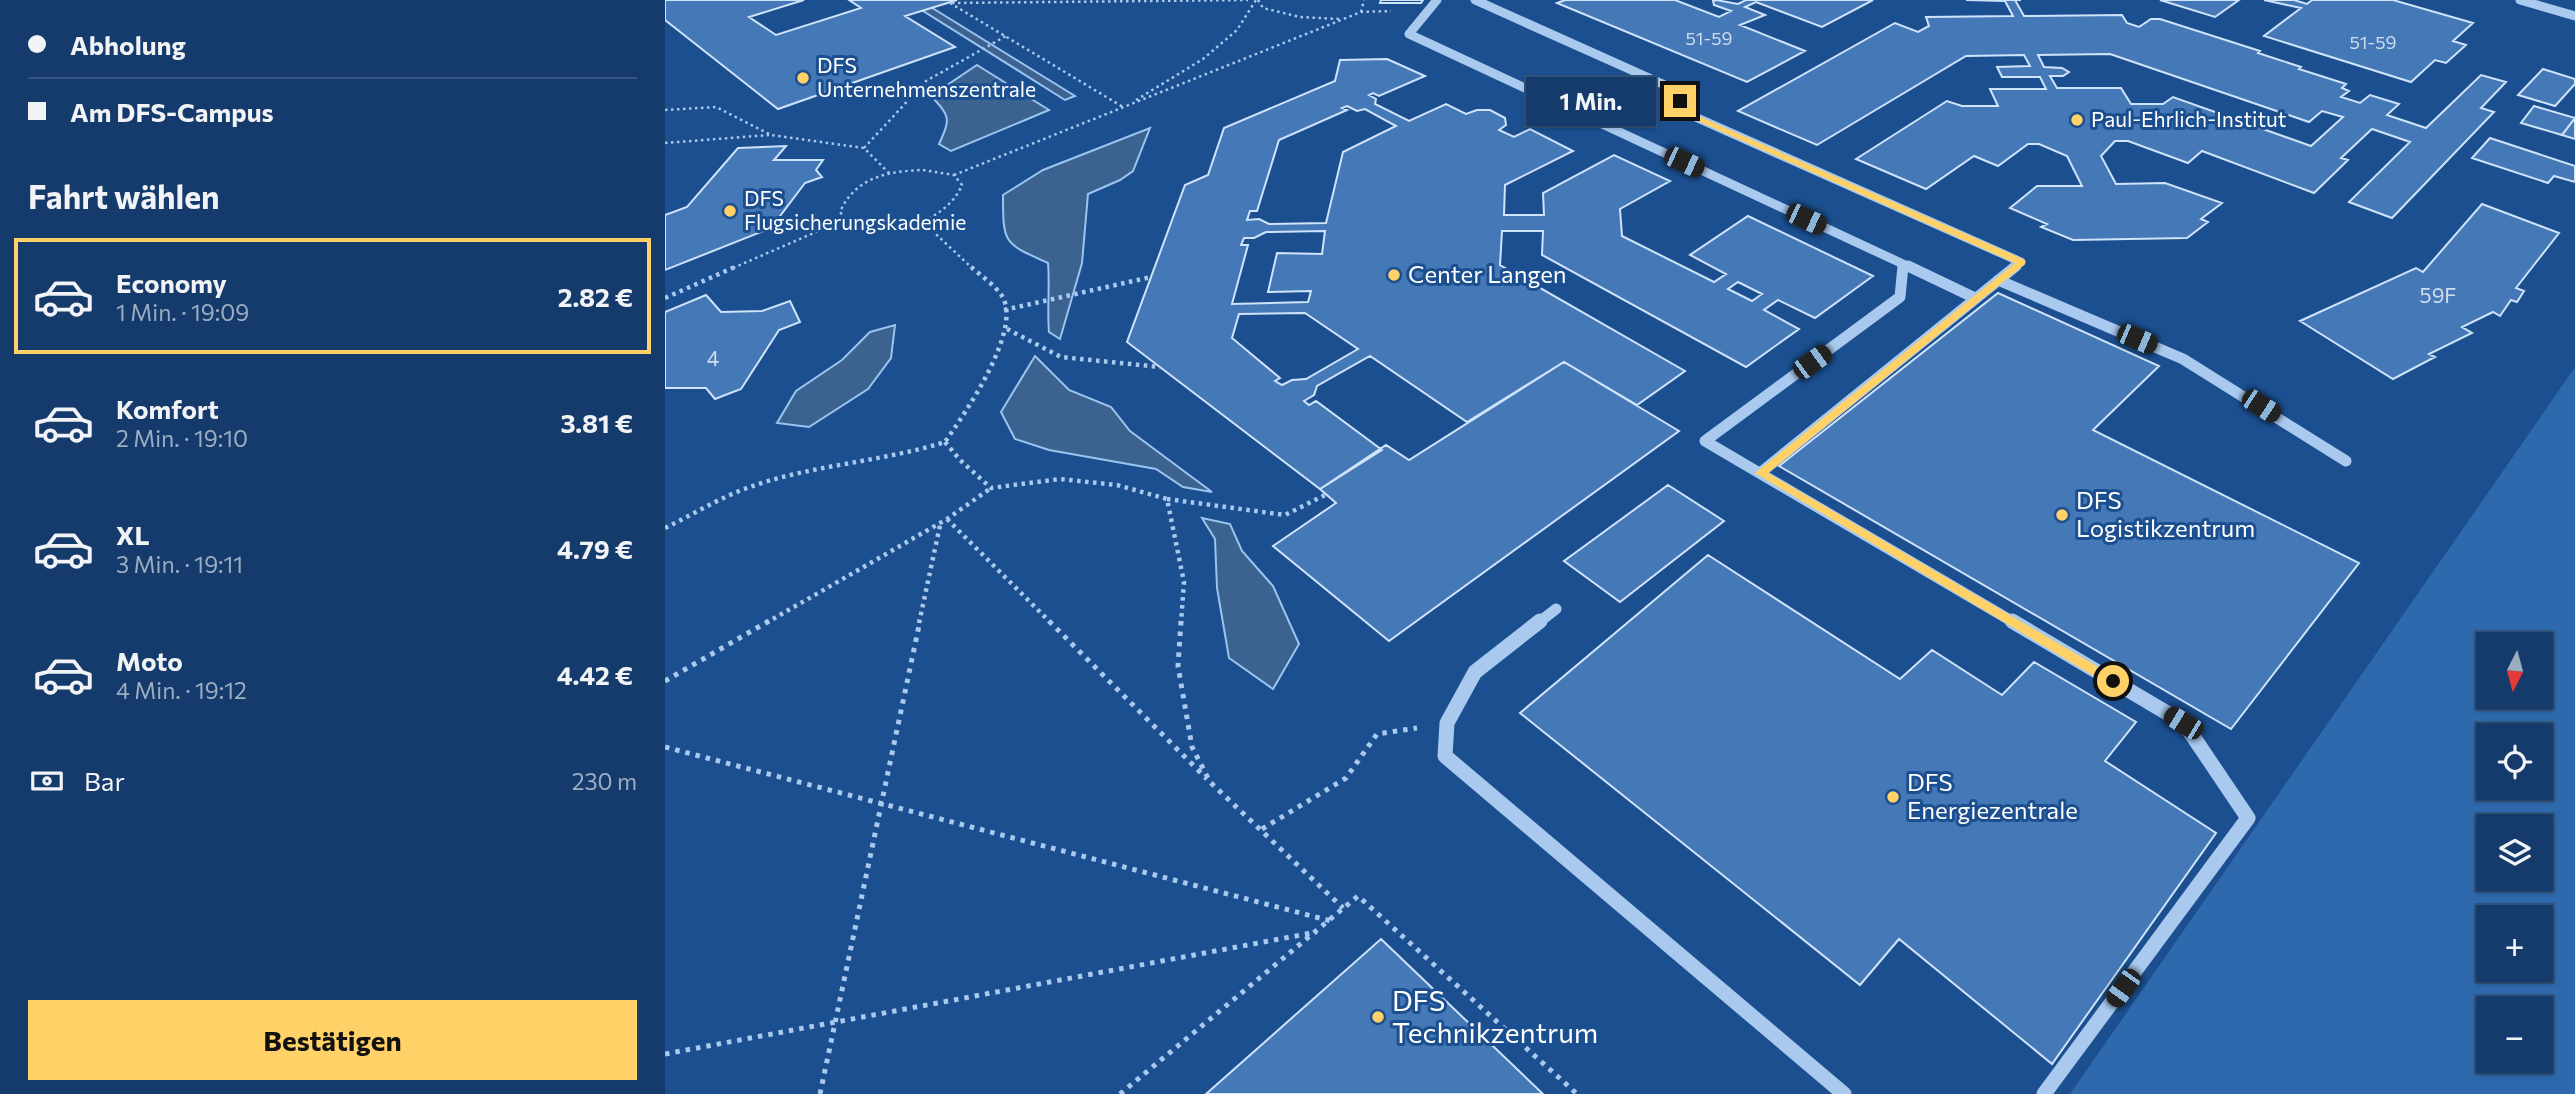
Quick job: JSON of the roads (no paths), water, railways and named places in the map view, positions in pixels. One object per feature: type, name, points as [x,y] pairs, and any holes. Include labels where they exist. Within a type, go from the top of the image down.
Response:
[{"type":"street","points":[[1437,0],[1409,34],[1975,298]]},
{"type":"street","points":[[1475,0],[1667,86],[1693,116],[2021,262],[1760,473]]},
{"type":"street","points":[[2520,0],[2575,16]]},
{"type":"street","points":[[1903,264],[1900,297],[1705,441],[2183,723],[2248,818],[2044,1094]]},
{"type":"street","points":[[1998,280],[2183,359],[2346,461]]},
{"type":"street","points":[[1556,608],[1475,673],[1447,723],[1444,755],[1844,1094]]},
{"type":"place","name":"DFS Unternehmenszentrale","points":[[803,78]]},
{"type":"place","name":"Paul-Ehrlich-Institut","points":[[2077,120]]},
{"type":"place","name":"DFS Flugsicherungskademie","points":[[730,211]]},
{"type":"place","name":"Center Langen","points":[[1394,275]]},
{"type":"place","name":"DFS Logistikzentrum","points":[[2062,515]]},
{"type":"place","name":"DFS Energiezentrale","points":[[1893,797]]},
{"type":"place","name":"DFS Technikzentrum","points":[[1378,1017]]}]
